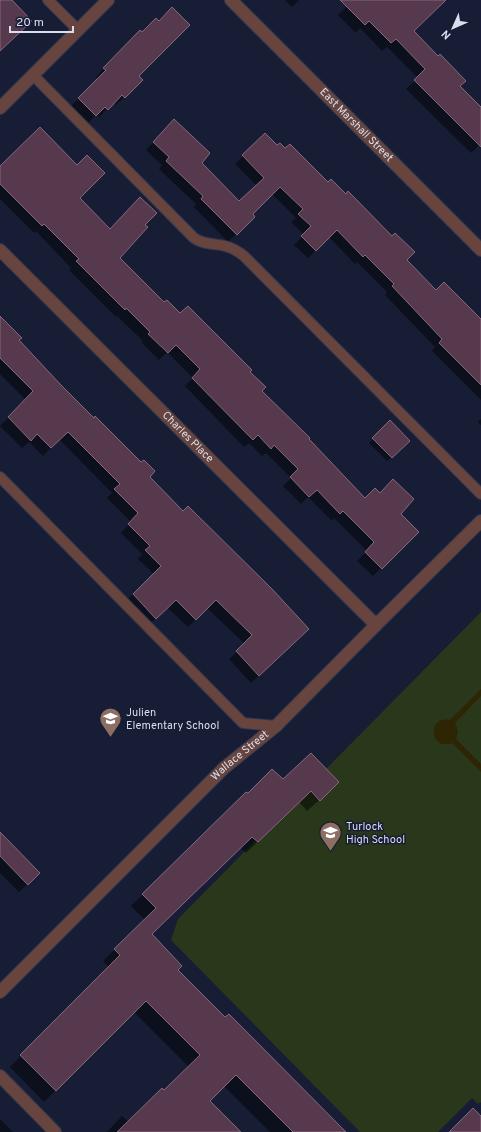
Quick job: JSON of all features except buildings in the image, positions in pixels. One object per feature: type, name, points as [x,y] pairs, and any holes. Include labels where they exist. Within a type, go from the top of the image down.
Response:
[{"type":"street","points":[[0,108],[108,0]]},
{"type":"street","name":"East Marshall Street","points":[[231,0],[481,250]]},
{"type":"street","name":"Charles Place","points":[[0,250],[376,625]]},
{"type":"street","name":"Wallace Street","points":[[0,992],[224,768],[276,726],[481,520]]},
{"type":"street","points":[[0,1076],[55,1132]]},
{"type":"lane","points":[[48,0],[78,30]]},
{"type":"lane","points":[[33,76],[194,238],[204,244],[223,245],[236,249],[244,256],[481,494]]},
{"type":"lane","points":[[0,476],[243,723],[276,726]]},
{"type":"green space","points":[[481,612],[481,1102],[478,1104],[472,1098],[438,1132],[360,1132],[171,940],[178,919]]},
{"type":"sand","points":[[481,689],[481,696],[455,723],[458,731],[456,739],[481,764],[481,772],[452,743],[444,744],[439,742],[435,738],[434,727],[437,723],[443,720],[450,720]]},
{"type":"place","name":"Julien Elementary School","points":[[111,738]]},
{"type":"place","name":"Turlock High School","points":[[330,852]]}]
